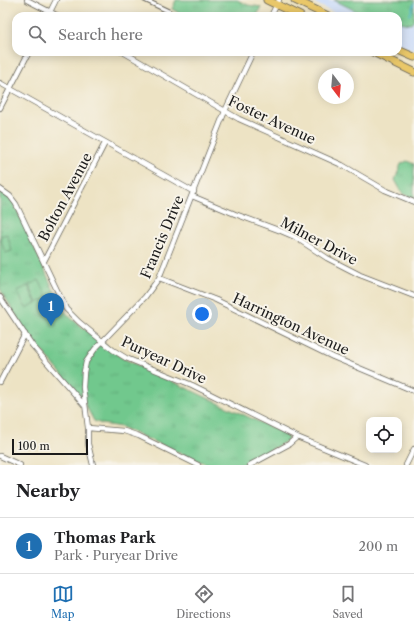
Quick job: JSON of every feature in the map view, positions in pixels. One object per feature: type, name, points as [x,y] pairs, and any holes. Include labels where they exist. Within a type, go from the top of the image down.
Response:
[{"type":"main road","points":[[267,0],[277,2],[293,12]]},
{"type":"main road","points":[[295,0],[320,12]]},
{"type":"main road","points":[[402,52],[414,58]]},
{"type":"main road","points":[[383,56],[414,72]]},
{"type":"street","points":[[27,0],[46,12]]},
{"type":"street","points":[[50,12],[56,0]]},
{"type":"street","points":[[145,0],[169,12]]},
{"type":"street","points":[[273,12],[277,2]]},
{"type":"street","points":[[0,108],[27,56]]},
{"type":"street","name":"Foster Avenue","points":[[130,56],[257,128],[342,165],[385,190],[414,202]]},
{"type":"street","name":"Francis Drive","points":[[92,465],[88,444],[88,428],[83,383],[85,366],[88,359],[102,341],[145,297],[159,278],[225,111],[251,56]]},
{"type":"street","name":"Milner Drive","points":[[0,83],[193,194],[235,214],[295,237],[327,258],[360,275],[414,296]]},
{"type":"street","name":"Bolton Avenue","points":[[44,261],[105,143]]},
{"type":"street","name":"Puryear Drive","points":[[0,189],[10,196],[16,204],[66,309],[102,341],[126,358],[192,385],[297,437],[365,465]]},
{"type":"street","name":"Harrington Avenue","points":[[159,278],[216,300],[333,357],[414,391]]},
{"type":"street","points":[[0,297],[32,345],[85,406]]},
{"type":"street","points":[[0,382],[25,334]]},
{"type":"street","points":[[88,428],[124,431],[139,436],[198,465]]},
{"type":"street","points":[[250,465],[289,444],[297,437]]},
{"type":"street","points":[[406,465],[414,449]]},
{"type":"street","points":[[0,456],[20,465]]},
{"type":"shaded area","points":[[308,0],[414,0],[414,51],[402,45],[402,12],[333,12]]},
{"type":"green space","points":[[176,0],[237,0],[248,5],[261,7],[259,12],[177,12],[172,9]]},
{"type":"green space","points":[[334,0],[414,0],[414,20],[411,24],[402,23],[402,12],[358,12]]},
{"type":"green space","points":[[407,161],[414,164],[414,198],[403,194],[395,180],[401,164]]},
{"type":"green space","points":[[0,191],[12,199],[62,308],[72,319],[122,358],[285,434],[288,438],[287,441],[244,464],[210,465],[121,427],[94,421],[81,397],[26,332],[0,289]]},
{"type":"green space","points":[[7,234],[12,251],[5,253],[0,236]]},
{"type":"green space","points":[[39,280],[48,298],[37,303],[29,285]]},
{"type":"green space","points":[[28,286],[36,303],[26,308],[17,291]]},
{"type":"waterway","points":[[410,15],[414,3]]},
{"type":"place","name":"Thomas Park","points":[[51,326]]}]
